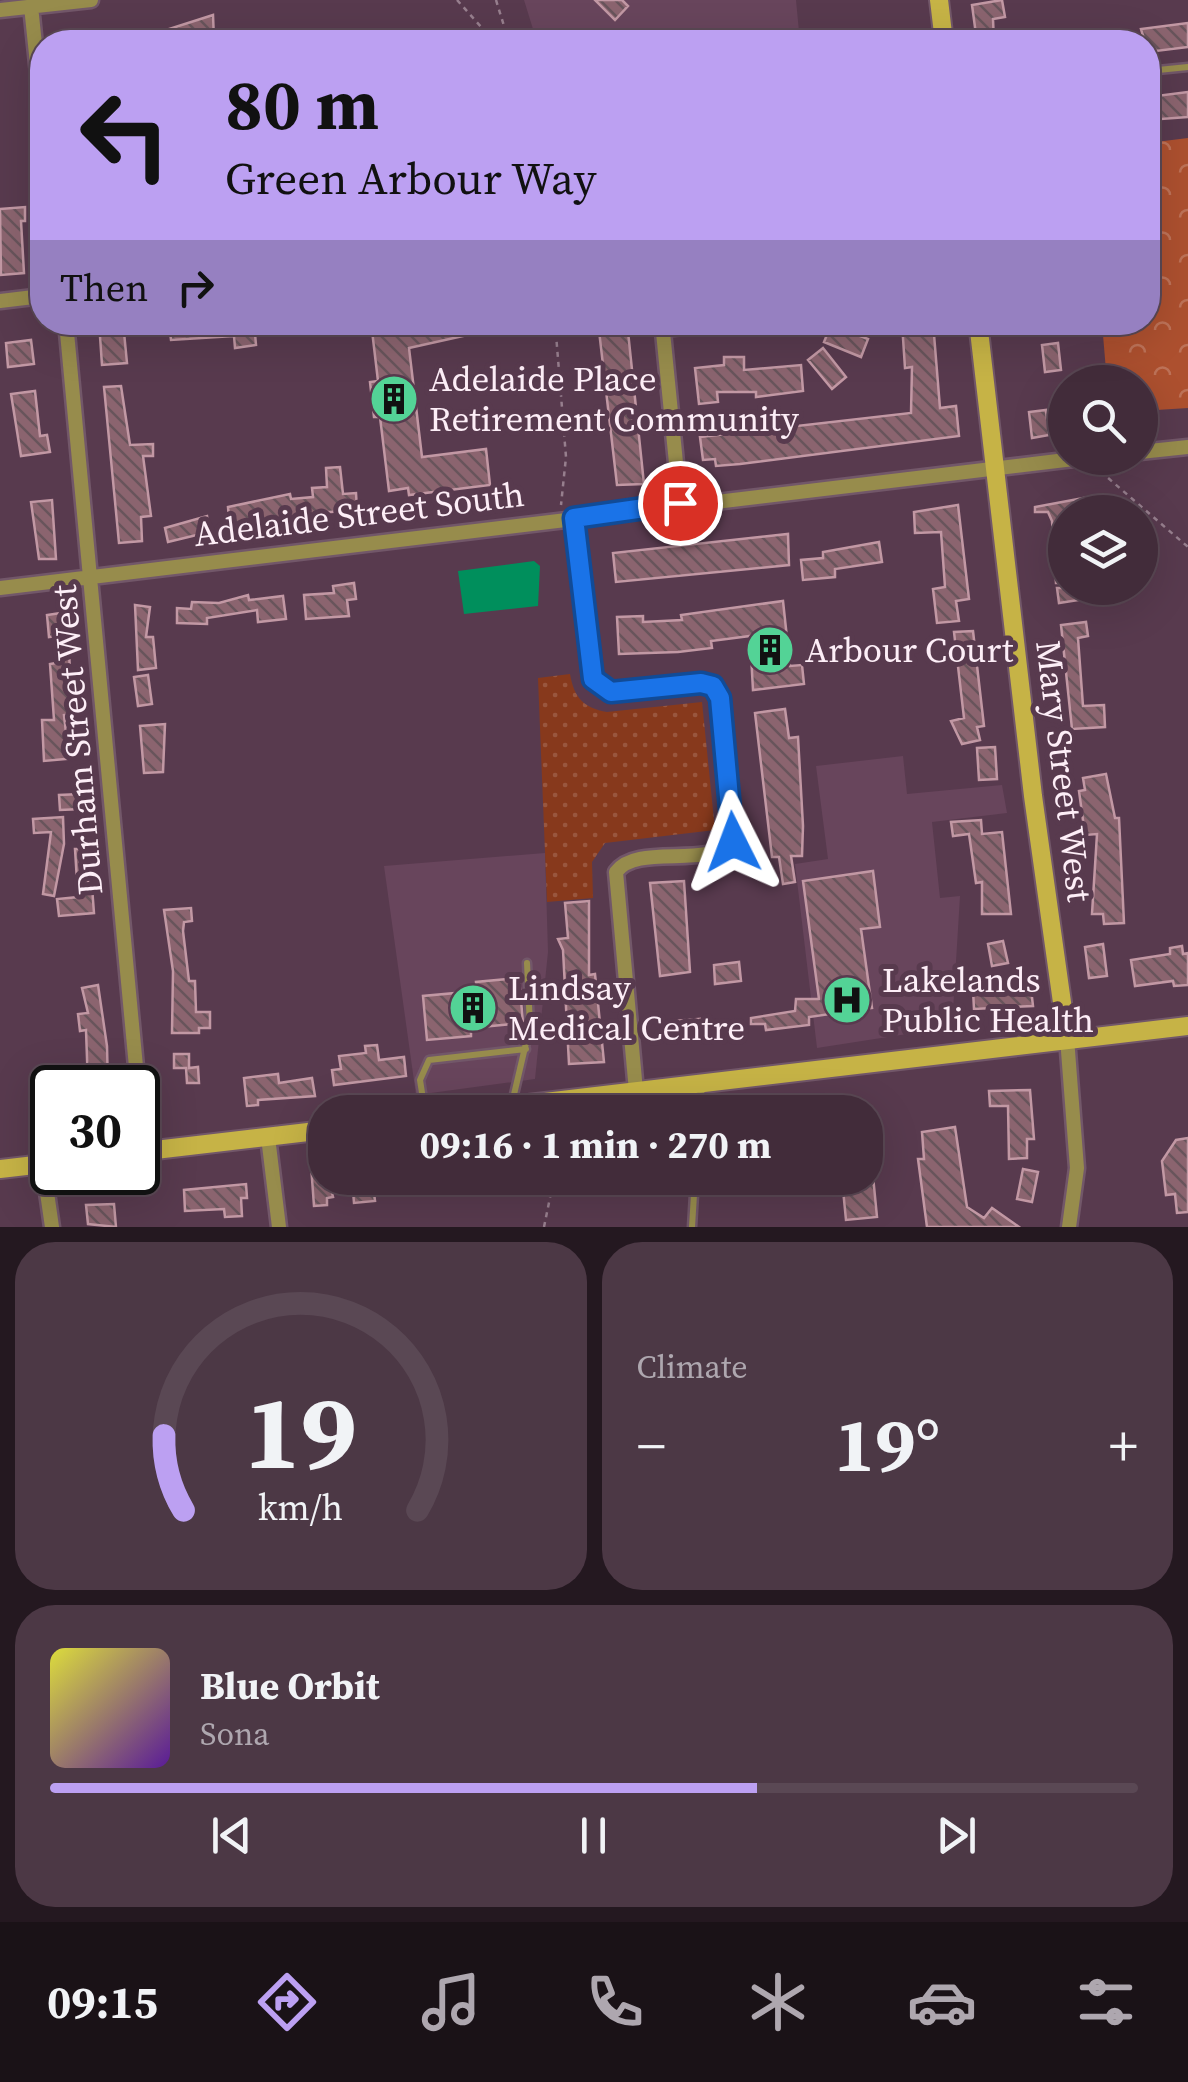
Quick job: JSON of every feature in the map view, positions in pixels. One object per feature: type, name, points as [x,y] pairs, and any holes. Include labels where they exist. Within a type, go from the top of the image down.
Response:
[{"type":"main road","points":[[939,0],[943,30]]},
{"type":"main road","name":"Mary Street West","points":[[980,335],[1068,1038]]},
{"type":"main road","points":[[603,1095],[1188,1026]]},
{"type":"main road","points":[[160,1150],[308,1132]]},
{"type":"main road","points":[[0,1169],[30,1166]]},
{"type":"street","points":[[0,10],[91,0]]},
{"type":"street","points":[[31,6],[33,30]]},
{"type":"street","points":[[0,301],[30,297]]},
{"type":"street","name":"Durham Street West","points":[[67,335],[134,1065]]},
{"type":"street","points":[[664,335],[680,503]]},
{"type":"street","points":[[1158,450],[1188,447]]},
{"type":"street","name":"Adelaide Street South","points":[[0,588],[1048,461]]},
{"type":"street","points":[[567,518],[593,679],[611,692],[701,683],[713,686],[720,698],[733,842],[717,852],[631,861],[616,872],[636,1091]]},
{"type":"street","name":"Mary Street West","points":[[1068,1038],[1077,1168],[1069,1227]]},
{"type":"street","points":[[268,1137],[279,1227]]},
{"type":"street","points":[[50,1195],[52,1227]]},
{"type":"lane","points":[[1160,70],[1188,66]]},
{"type":"lane","points":[[512,1095],[531,1021],[527,962]]},
{"type":"lane","points":[[422,1095],[420,1080],[430,1060],[526,1049]]},
{"type":"lane","points":[[701,1095],[702,1083]]},
{"type":"lane","points":[[692,1227],[695,1195]]},
{"type":"path","points":[[458,0],[483,30]]},
{"type":"path","points":[[496,0],[505,30]]},
{"type":"path","points":[[555,335],[567,518]]},
{"type":"path","points":[[1103,475],[1188,547]]},
{"type":"path","points":[[544,1227],[551,1195]]},
{"type":"shaded area","points":[[524,0],[796,0],[799,30],[533,30]]},
{"type":"shaded area","points":[[534,561],[540,566],[538,606],[464,614],[458,571]]},
{"type":"shaded area","points":[[570,674],[581,700],[607,712],[702,702],[715,830],[605,843],[592,862],[593,898],[547,902],[538,678]]},
{"type":"shaded area","points":[[903,756],[907,794],[1002,785],[1007,813],[932,822],[940,898],[960,896],[952,1027],[817,1048],[795,864],[828,859],[816,766]]},
{"type":"shaded area","points":[[545,853],[548,952],[535,1079],[416,1095],[384,866]]},
{"type":"green space","points":[[1188,138],[1188,408],[1158,410],[1158,365],[1106,365],[1103,335],[1160,335],[1160,142]]},
{"type":"building","points":[[595,0],[622,0],[628,6],[615,20]]},
{"type":"building","points":[[1002,0],[1005,17],[993,19],[993,30],[975,30],[972,5]]},
{"type":"building","points":[[213,15],[214,30],[166,30]]},
{"type":"building","points":[[1188,23],[1188,47],[1160,50],[1160,30],[1141,29]]},
{"type":"building","points":[[1188,92],[1188,117],[1160,119],[1160,96]]},
{"type":"building","points":[[25,207],[25,221],[21,221],[24,273],[1,275],[0,209]]},
{"type":"building","points":[[100,335],[124,335],[127,363],[102,365]]},
{"type":"building","points":[[170,335],[255,335],[256,345],[235,348],[234,336],[171,340]]},
{"type":"building","name":"Adelaide Place Retirement Community","points":[[373,335],[468,335],[409,348],[422,457],[486,449],[490,485],[409,495],[408,488],[389,491],[380,417],[374,417],[370,382],[378,381]]},
{"type":"building","points":[[600,335],[628,335],[644,484],[617,485]]},
{"type":"building","points":[[827,335],[868,339],[861,357],[824,342]]},
{"type":"building","points":[[903,335],[934,335],[940,408],[956,406],[959,436],[740,464],[716,466],[715,459],[703,460],[700,437],[911,413],[912,367],[905,368]]},
{"type":"building","points":[[31,340],[34,364],[8,367],[6,343]]},
{"type":"building","points":[[1058,343],[1060,365],[1048,365],[1048,372],[1045,372],[1042,345]]},
{"type":"building","points":[[823,348],[846,377],[832,389],[808,360]]},
{"type":"building","points":[[724,357],[744,357],[744,370],[801,365],[803,391],[756,397],[756,392],[717,392],[718,402],[699,404],[695,368],[724,365]]},
{"type":"building","points":[[121,386],[130,445],[153,444],[153,456],[143,456],[151,516],[141,517],[142,541],[119,543],[104,387]]},
{"type":"building","points":[[35,391],[40,436],[47,435],[50,452],[21,456],[11,394]]},
{"type":"building","points":[[1046,410],[1048,435],[1032,438],[1029,412]]},
{"type":"building","points":[[340,467],[343,494],[356,493],[357,510],[317,513],[318,523],[230,531],[228,507],[290,494],[291,499],[313,497],[312,488],[327,487],[326,468]]},
{"type":"building","points":[[52,500],[56,559],[39,559],[31,502]]},
{"type":"building","points":[[958,505],[969,599],[956,601],[959,621],[937,623],[933,589],[945,587],[941,532],[915,533],[914,512]]},
{"type":"building","points":[[1048,505],[1048,512],[1035,512],[1035,507]]},
{"type":"building","points":[[207,516],[209,532],[168,542],[165,528]]},
{"type":"building","points":[[788,534],[789,565],[616,582],[613,553]]},
{"type":"building","points":[[879,542],[882,562],[835,569],[835,577],[803,580],[801,560]]},
{"type":"building","points":[[354,583],[356,599],[347,600],[349,616],[306,619],[304,595],[334,593],[333,586]]},
{"type":"building","points":[[248,595],[249,600],[283,596],[286,619],[258,622],[257,610],[207,618],[207,624],[177,623],[177,608],[191,609],[192,602],[219,603]]},
{"type":"building","points":[[783,601],[790,666],[802,665],[804,684],[753,690],[750,636],[711,641],[712,648],[619,654],[617,617],[643,616],[643,622],[682,620],[681,615]]},
{"type":"building","points":[[135,605],[150,607],[146,637],[153,637],[156,668],[138,670]]},
{"type":"building","points":[[61,613],[64,635],[49,637],[47,615]]},
{"type":"building","points":[[1086,622],[1088,636],[1078,638],[1083,706],[1104,705],[1105,727],[1072,729],[1061,625]]},
{"type":"building","points":[[973,631],[984,726],[977,727],[980,740],[962,744],[951,721],[964,718],[954,632]]},
{"type":"building","points":[[69,651],[72,714],[64,715],[66,733],[73,732],[76,758],[44,761],[42,720],[54,720],[50,664],[56,663],[55,653]]},
{"type":"building","points":[[148,675],[152,704],[138,706],[134,677]]},
{"type":"building","points":[[785,709],[789,738],[798,737],[803,826],[802,856],[791,856],[795,882],[783,884],[779,857],[772,857],[755,713]]},
{"type":"building","points":[[165,724],[163,772],[144,773],[140,726]]},
{"type":"building","points":[[995,747],[997,779],[979,780],[977,748]]},
{"type":"building","points":[[1106,774],[1115,818],[1119,818],[1124,923],[1104,924],[1103,914],[1092,914],[1097,834],[1085,835],[1079,791],[1085,790],[1083,778]]},
{"type":"building","points":[[81,794],[82,809],[60,810],[59,795]]},
{"type":"building","points":[[63,817],[64,844],[54,896],[43,894],[51,832],[34,833],[33,819]]},
{"type":"building","points":[[981,820],[982,834],[1002,832],[1011,914],[982,914],[982,882],[976,883],[969,834],[953,836],[951,822]]},
{"type":"building","points":[[75,849],[88,849],[88,888],[92,887],[94,913],[59,916],[57,899],[78,897]]},
{"type":"building","points":[[873,871],[880,927],[861,929],[872,1008],[809,1017],[809,1025],[766,1030],[765,1024],[751,1024],[751,1018],[795,1011],[796,999],[819,999],[803,881]]},
{"type":"building","points":[[684,881],[690,972],[660,976],[650,883]]},
{"type":"building","points":[[589,901],[589,975],[595,974],[604,1062],[569,1064],[563,950],[558,939],[568,938],[565,903]]},
{"type":"building","points":[[191,908],[192,921],[184,922],[183,931],[189,981],[195,981],[196,1012],[210,1012],[210,1028],[199,1028],[199,1033],[172,1033],[173,971],[164,910]]},
{"type":"building","points":[[1003,941],[1008,963],[992,966],[988,944]]},
{"type":"building","points":[[1103,944],[1107,976],[1089,978],[1085,947]]},
{"type":"building","points":[[1182,946],[1183,954],[1188,953],[1188,985],[1174,986],[1173,981],[1135,986],[1131,960],[1170,954],[1170,948]]},
{"type":"building","points":[[739,962],[741,981],[715,984],[714,965]]},
{"type":"building","name":"Lindsay Medical Centre","points":[[519,978],[523,1023],[471,1028],[471,1036],[427,1040],[423,996],[477,991],[476,982]]},
{"type":"building","points":[[1030,980],[1033,1006],[974,1009],[973,990],[1014,987],[1013,982]]},
{"type":"building","points":[[98,985],[107,1065],[87,1065],[86,1030],[80,1031],[78,1014],[88,1013],[82,988]]},
{"type":"building","points":[[709,1018],[710,1035],[665,1039],[663,1022]]},
{"type":"building","points":[[377,1045],[379,1060],[404,1057],[406,1076],[334,1085],[332,1070],[341,1069],[339,1056],[366,1053],[365,1046]]},
{"type":"building","points":[[174,1054],[189,1054],[189,1068],[198,1067],[199,1083],[187,1083],[186,1068],[174,1068]]},
{"type":"building","points":[[278,1074],[279,1083],[312,1078],[315,1095],[258,1100],[258,1105],[247,1106],[244,1078]]},
{"type":"building","points":[[1030,1090],[1034,1139],[1027,1139],[1027,1158],[1009,1159],[1008,1106],[990,1106],[989,1091]]},
{"type":"building","points":[[955,1127],[967,1207],[984,1218],[992,1208],[1019,1227],[927,1227],[918,1159],[924,1159],[922,1132]]},
{"type":"building","points":[[1188,1138],[1188,1212],[1177,1213],[1175,1194],[1166,1195],[1162,1161],[1176,1140]]},
{"type":"building","points":[[1023,1169],[1038,1172],[1032,1202],[1017,1199]]},
{"type":"building","points":[[246,1184],[247,1198],[241,1198],[242,1216],[225,1217],[224,1209],[185,1211],[184,1190]]},
{"type":"building","points":[[313,1195],[333,1195],[327,1198],[327,1205],[314,1206]]},
{"type":"building","points":[[353,1195],[374,1195],[375,1201],[354,1203]]},
{"type":"building","points":[[844,1195],[875,1195],[877,1217],[846,1220]]},
{"type":"building","points":[[114,1204],[116,1227],[88,1224],[86,1205]]},
{"type":"place","name":"Adelaide Place Retirement Community","points":[[394,399]]},
{"type":"place","name":"Arbour Court","points":[[770,650]]},
{"type":"place","name":"Lakelands Public Health","points":[[847,1000]]},
{"type":"place","name":"Lindsay Medical Centre","points":[[473,1008]]},
{"type":"route","points":[[680,503],[574,518],[593,679],[597,686],[611,692],[701,683],[718,691],[733,842]]}]
